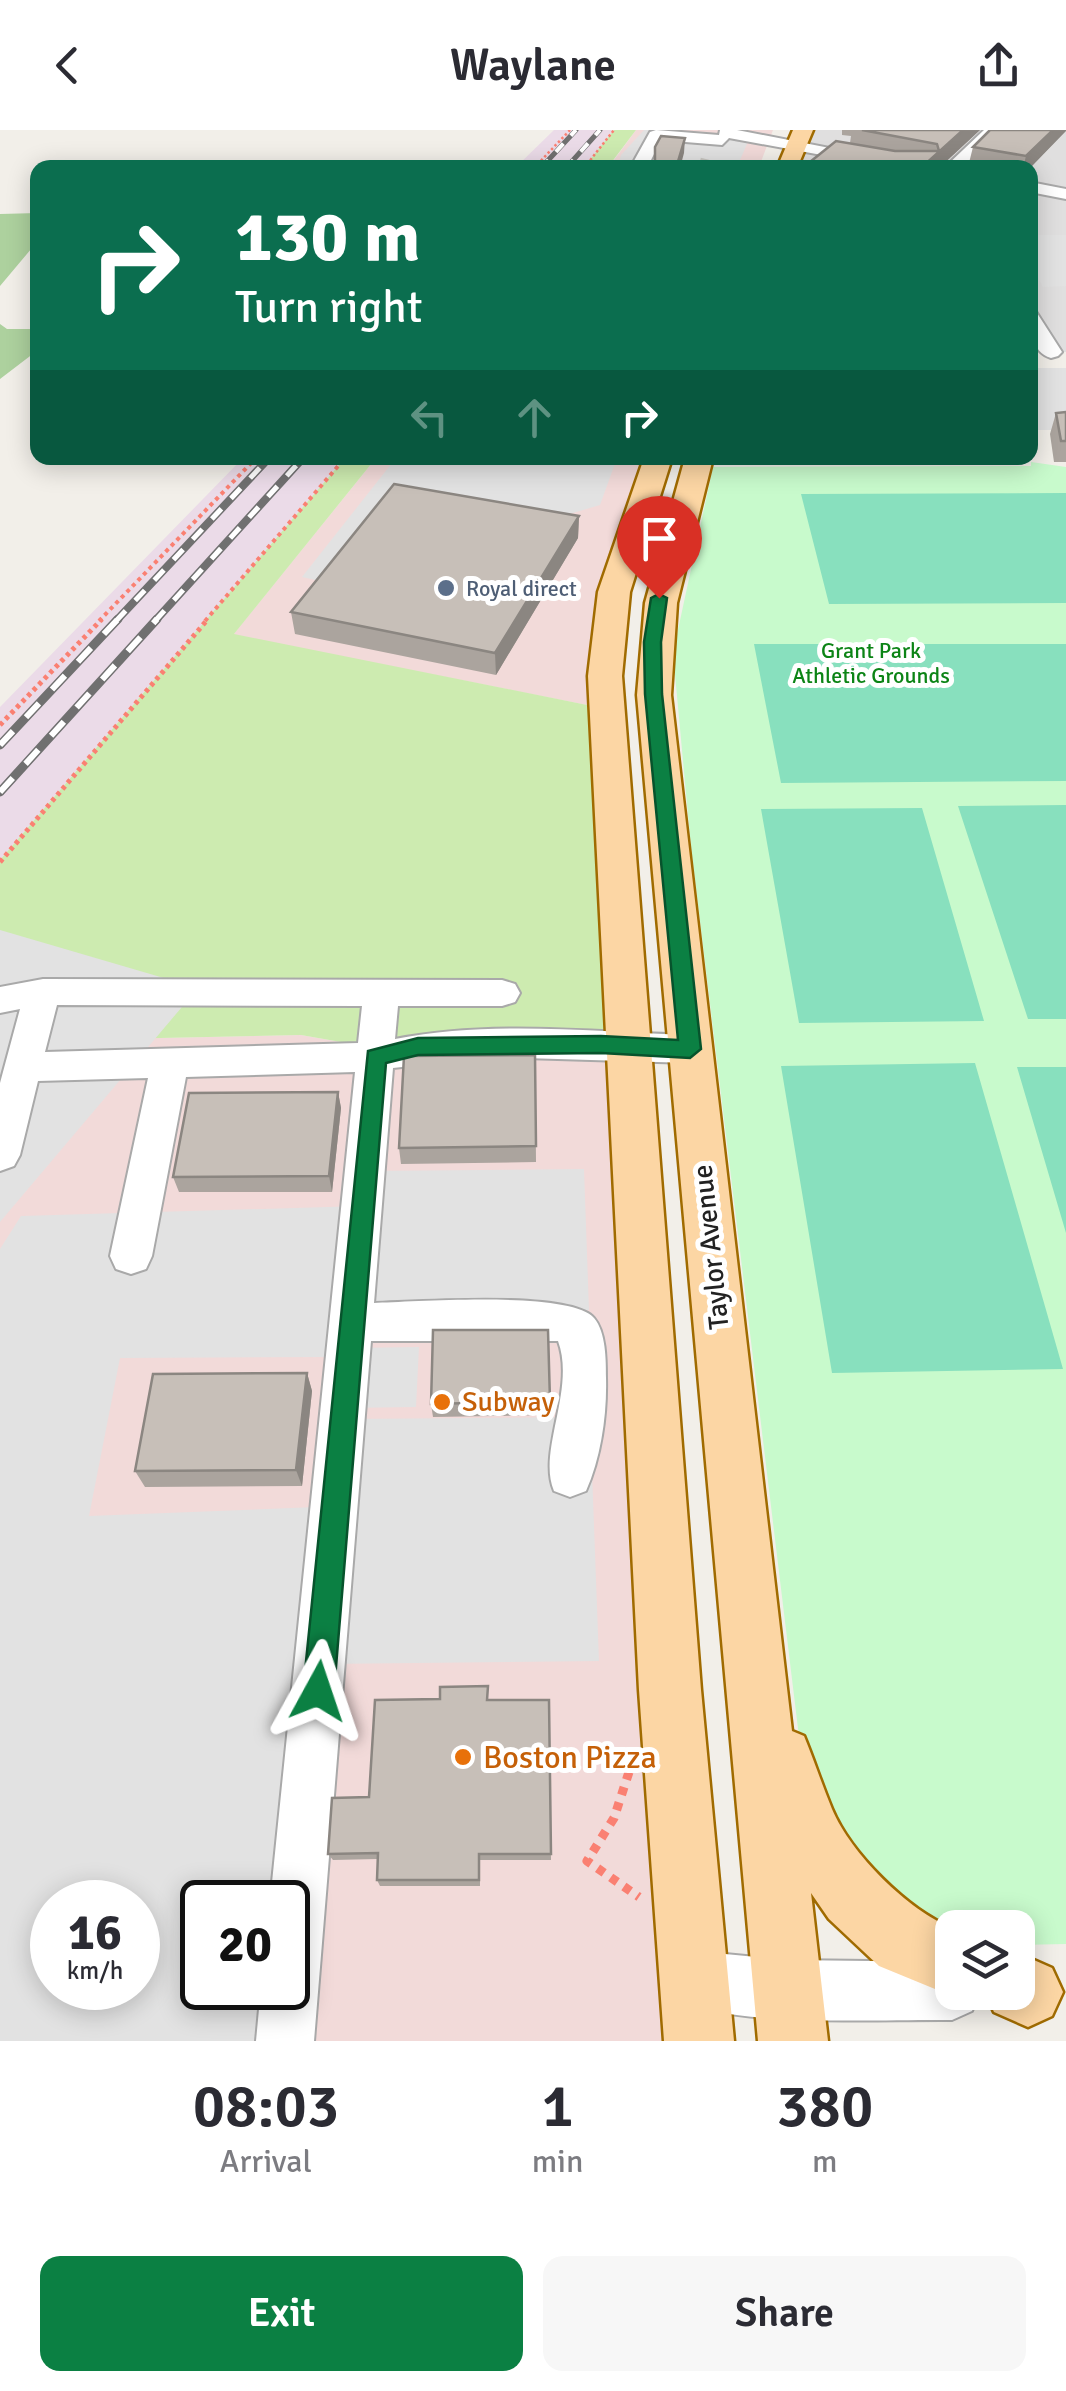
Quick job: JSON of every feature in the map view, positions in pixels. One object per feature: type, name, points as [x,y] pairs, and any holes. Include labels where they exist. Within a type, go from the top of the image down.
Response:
[{"type":"main road","points":[[762,160],[772,134]]},
{"type":"main road","points":[[656,465],[614,592],[605,658],[670,1690],[697,2010]]},
{"type":"main road","name":"Taylor Avenue","points":[[697,465],[659,598],[653,642],[660,768],[791,2015]]},
{"type":"main road","points":[[758,1686],[808,1833],[854,1895],[904,1942],[935,1955]]},
{"type":"street","points":[[961,160],[993,130]]},
{"type":"street","points":[[712,156],[724,158],[726,134]]},
{"type":"street","points":[[642,160],[656,135],[726,134],[799,137],[892,160]]},
{"type":"street","points":[[1038,330],[1054,355]]},
{"type":"street","points":[[0,1154],[43,992]]},
{"type":"street","points":[[0,1000],[43,992],[502,993]]},
{"type":"street","points":[[285,2041],[381,992]]},
{"type":"street","points":[[23,1067],[376,1058],[418,1047],[601,1045],[690,1049]]},
{"type":"street","points":[[131,1256],[170,1063]]},
{"type":"street","points":[[353,1322],[550,1320],[569,1324],[579,1332],[583,1349],[584,1417],[570,1475]]},
{"type":"street","points":[[697,2010],[791,2015],[935,1994]]},
{"type":"path","points":[[542,160],[570,130]]},
{"type":"path","points":[[590,160],[614,130]]},
{"type":"path","points":[[0,725],[249,465]]},
{"type":"path","points":[[0,862],[339,465]]},
{"type":"shaded area","points":[[554,130],[614,130],[590,160],[523,160]]},
{"type":"shaded area","points":[[636,130],[773,130],[762,160],[614,160]]},
{"type":"shaded area","points":[[644,130],[750,137],[740,160],[619,160]]},
{"type":"shaded area","points":[[803,130],[1066,130],[1066,352],[1038,352],[1038,160],[790,160]]},
{"type":"shaded area","points":[[1038,235],[1066,235],[1066,286],[1043,287],[1038,278]]},
{"type":"shaded area","points":[[1038,368],[1066,368],[1066,430],[1038,430]]},
{"type":"shaded area","points":[[236,465],[339,465],[0,860],[0,707]]},
{"type":"shaded area","points":[[370,465],[655,465],[644,495],[607,709],[233,635]]},
{"type":"shaded area","points":[[390,465],[614,465],[600,505],[333,584],[302,577]]},
{"type":"shaded area","points":[[0,930],[198,988],[0,1222]]},
{"type":"shaded area","points":[[301,1035],[375,1048],[630,1048],[699,2041],[0,2041],[0,1052],[16,1041]]},
{"type":"shaded area","points":[[584,1169],[589,1310],[354,1312],[366,1171]]},
{"type":"shaded area","points":[[361,1206],[332,1357],[120,1358],[89,1516],[316,1507],[276,1880],[180,1880],[180,2010],[262,2010],[259,2041],[0,2041],[0,1249],[21,1216]]},
{"type":"shaded area","points":[[419,1347],[416,1407],[344,1408],[350,1348]]},
{"type":"shaded area","points":[[590,1417],[599,1661],[321,1664],[343,1419]]},
{"type":"green space","points":[[614,130],[636,130],[613,160],[590,160]]},
{"type":"green space","points":[[30,213],[30,250],[0,286],[0,214]]},
{"type":"green space","points":[[0,324],[7,329],[30,329],[30,356],[0,379]]},
{"type":"green space","name":"Grant Park Athletic Grounds","points":[[1038,463],[1066,467],[1066,1944],[1035,1945],[1035,1910],[935,1910],[935,1918],[865,1875],[800,1745],[691,847],[673,653],[713,467]]},
{"type":"green space","points":[[339,465],[370,465],[234,634],[607,709],[630,1048],[375,1048],[301,1035],[17,1041],[0,1052],[0,860]]},
{"type":"green space","points":[[1066,493],[1066,603],[829,604],[801,494]]},
{"type":"green space","points":[[754,644],[1066,644],[1066,781],[781,783]]},
{"type":"green space","points":[[1066,805],[1066,1019],[1028,1019],[958,806]]},
{"type":"green space","points":[[922,808],[984,1021],[799,1023],[761,809]]},
{"type":"green space","points":[[975,1063],[1063,1369],[832,1373],[781,1066]]},
{"type":"green space","points":[[1017,1067],[1066,1067],[1066,1233]]},
{"type":"building","points":[[862,130],[963,130],[930,160],[812,160],[836,141],[895,151],[939,151],[937,144]]},
{"type":"building","points":[[990,130],[1053,130],[1026,156],[973,147]]},
{"type":"building","points":[[661,136],[685,138],[678,160],[655,160],[655,147]]},
{"type":"building","points":[[1066,412],[1066,441],[1061,441],[1056,413]]},
{"type":"building","points":[[394,484],[579,516],[495,653],[291,612]]},
{"type":"building","points":[[535,1055],[536,1146],[399,1148],[404,1056]]},
{"type":"building","points":[[338,1092],[329,1176],[173,1177],[189,1093]]},
{"type":"building","points":[[433,1330],[548,1330],[550,1401],[431,1404]]},
{"type":"building","points":[[307,1373],[296,1470],[135,1471],[153,1374]]},
{"type":"building","name":"Boston Pizza","points":[[488,1686],[487,1700],[549,1700],[551,1854],[479,1854],[479,1880],[377,1880],[378,1853],[328,1854],[332,1798],[369,1797],[375,1700],[440,1699],[440,1687]]},
{"type":"railway","points":[[548,160],[576,130]]},
{"type":"railway","points":[[573,160],[600,130]]},
{"type":"railway","points":[[116,621],[262,465]]},
{"type":"railway","points":[[155,621],[297,465]]},
{"type":"railway","points":[[0,745],[118,619]]},
{"type":"railway","points":[[0,792],[157,619]]},
{"type":"place","name":"Royal direct","points":[[446,588]]},
{"type":"place","name":"Subway","points":[[442,1402]]},
{"type":"place","name":"Boston Pizza","points":[[463,1757]]},
{"type":"route","points":[[318,1691],[376,1058],[418,1047],[601,1045],[690,1049],[654,694],[653,642],[659,598]]}]
